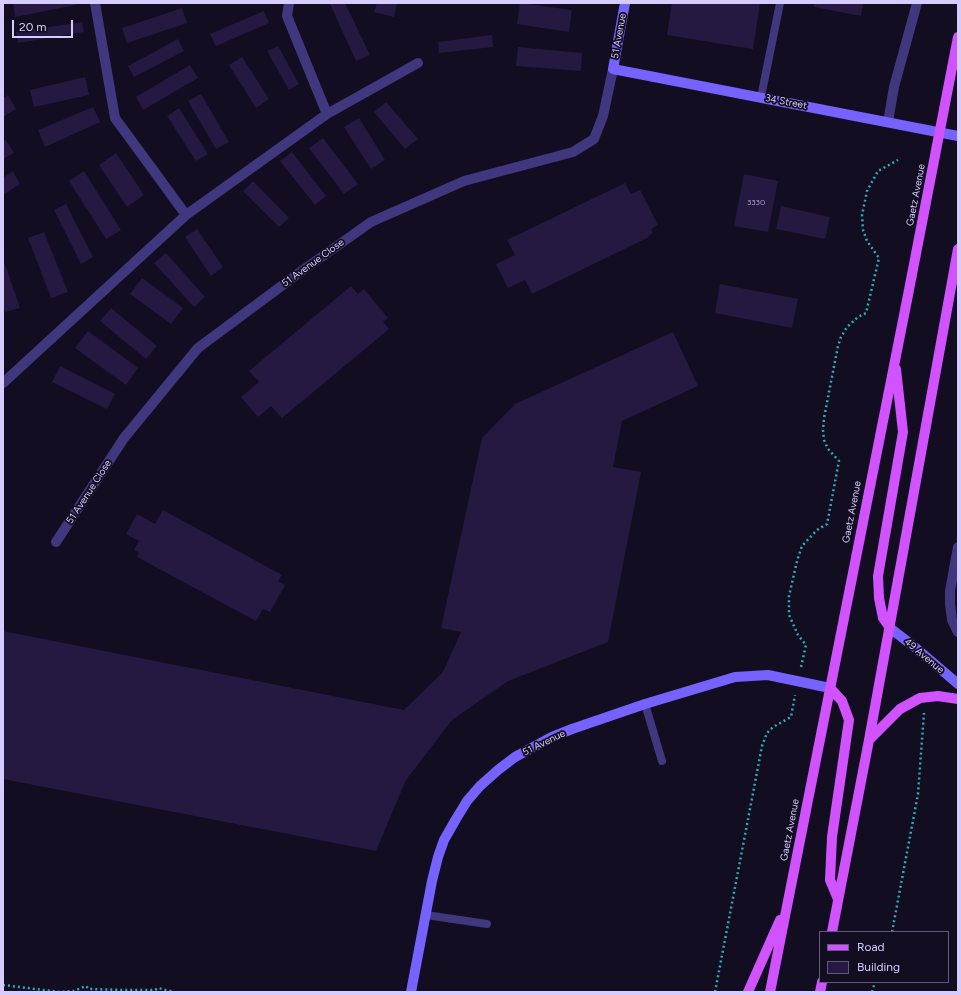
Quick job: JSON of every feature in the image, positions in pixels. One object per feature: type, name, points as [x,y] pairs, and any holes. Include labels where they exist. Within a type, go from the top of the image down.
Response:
[{"type":"main road","name":"Gaetz Avenue","points":[[770,992],[958,37]]},
{"type":"main road","points":[[832,931],[890,628],[958,249]]},
{"type":"main road","points":[[890,628],[883,618],[879,598],[878,576],[903,432],[895,359]]},
{"type":"main road","points":[[830,688],[842,701],[849,720],[832,836],[830,880],[838,899]]},
{"type":"main road","points":[[869,740],[900,709],[920,698],[938,696],[958,699]]},
{"type":"main road","points":[[748,992],[788,902]]},
{"type":"street","points":[[95,3],[115,118],[186,215]]},
{"type":"street","points":[[289,3],[288,16],[328,114]]},
{"type":"street","name":"51 Avenue","points":[[613,68],[625,3]]},
{"type":"street","points":[[888,122],[894,87],[917,3]]},
{"type":"street","points":[[3,383],[186,215],[328,114],[418,63]]},
{"type":"street","name":"34 Street","points":[[613,68],[958,136]]},
{"type":"street","name":"51 Avenue Close","points":[[56,542],[124,438],[198,348],[371,222],[464,181],[573,152],[594,139],[603,116],[613,68]]},
{"type":"street","points":[[958,547],[951,585],[950,604],[952,620],[958,632]]},
{"type":"street","name":"49 Avenue","points":[[890,628],[958,684]]},
{"type":"street","name":"51 Avenue","points":[[411,992],[432,881],[444,840],[460,813],[480,786],[515,757],[552,736],[645,704],[735,677],[768,675],[830,688]]},
{"type":"lane","points":[[761,97],[780,3]]},
{"type":"lane","points":[[645,704],[662,761]]},
{"type":"lane","points":[[426,915],[487,924]]},
{"type":"path","points":[[715,992],[762,746],[767,733],[773,727],[791,717],[806,645],[798,635],[789,615],[789,596],[802,546],[817,530],[827,524],[840,461],[828,449],[824,440],[824,418],[841,337],[847,327],[858,317],[866,313],[879,258],[867,241],[863,230],[862,215],[867,191],[878,171],[898,160]]},
{"type":"path","points":[[892,931],[918,794],[924,708]]},
{"type":"path","points":[[3,985],[60,992],[74,991],[86,986],[89,989],[124,990],[155,990],[158,988],[174,992]]},
{"type":"building","points":[[13,3],[75,3],[76,5],[15,17]]},
{"type":"building","points":[[345,3],[370,55],[356,61],[330,4]]},
{"type":"building","points":[[377,3],[397,3],[394,17],[374,12]]},
{"type":"building","points":[[520,3],[572,10],[569,32],[517,24]]},
{"type":"building","points":[[672,3],[760,3],[753,49],[667,35]]},
{"type":"building","points":[[814,3],[863,3],[861,16],[814,7]]},
{"type":"building","points":[[182,8],[187,23],[127,43],[122,28]]},
{"type":"building","points":[[264,11],[269,23],[216,46],[210,34]]},
{"type":"building","points":[[82,22],[84,32],[18,43],[16,32]]},
{"type":"building","points":[[492,35],[493,47],[439,53],[438,42]]},
{"type":"building","points":[[178,39],[184,51],[134,77],[128,66]]},
{"type":"building","points":[[278,46],[299,84],[289,90],[267,51]]},
{"type":"building","points":[[518,47],[582,53],[581,71],[516,66]]},
{"type":"building","points":[[242,57],[269,99],[256,108],[229,65]]},
{"type":"building","points":[[190,65],[198,78],[143,110],[136,97]]},
{"type":"building","points":[[85,77],[89,95],[34,107],[30,90]]},
{"type":"building","points":[[201,94],[229,142],[216,149],[188,101]]},
{"type":"building","points":[[8,95],[16,109],[3,117],[3,98]]},
{"type":"building","points":[[386,102],[418,139],[405,149],[374,112]]},
{"type":"building","points":[[93,107],[100,122],[45,147],[38,130]]},
{"type":"building","points":[[179,108],[208,154],[196,161],[167,116]]},
{"type":"building","points":[[359,118],[385,160],[371,169],[344,127]]},
{"type":"building","points":[[323,138],[358,184],[344,194],[309,148]]},
{"type":"building","points":[[6,140],[14,153],[3,159],[3,142]]},
{"type":"building","points":[[292,152],[326,196],[315,205],[280,161]]},
{"type":"building","points":[[116,153],[144,195],[127,207],[99,165]]},
{"type":"building","points":[[13,171],[20,184],[3,195],[3,178]]},
{"type":"building","points":[[84,171],[121,230],[106,239],[69,181]]},
{"type":"building","points":[[744,174],[778,181],[768,232],[734,226]]},
{"type":"building","points":[[253,181],[289,218],[279,227],[243,191]]},
{"type":"building","points":[[625,183],[631,194],[640,190],[658,225],[651,229],[653,233],[648,236],[649,237],[532,294],[525,280],[508,288],[496,264],[515,255],[507,240]]},
{"type":"building","points":[[66,204],[93,257],[81,264],[54,210]]},
{"type":"building","points":[[781,206],[830,217],[825,239],[776,229]]},
{"type":"building","points":[[197,229],[223,267],[211,276],[185,237]]},
{"type":"building","points":[[44,232],[68,292],[51,298],[28,238]]},
{"type":"building","points":[[166,253],[205,297],[194,307],[154,263]]},
{"type":"building","points":[[5,264],[20,308],[5,312],[3,305],[3,265]]},
{"type":"building","points":[[142,278],[183,308],[171,324],[130,294]]},
{"type":"building","points":[[720,284],[798,299],[792,328],[715,313]]},
{"type":"building","points":[[351,286],[358,294],[364,289],[388,318],[383,322],[389,329],[282,418],[271,406],[258,417],[241,397],[259,382],[249,371]]},
{"type":"building","points":[[111,308],[157,346],[146,359],[100,321]]},
{"type":"building","points":[[88,331],[138,368],[126,385],[75,348]]},
{"type":"building","points":[[673,332],[698,386],[622,421],[613,467],[641,472],[608,642],[508,681],[452,720],[406,780],[376,851],[3,779],[3,631],[404,710],[443,672],[461,632],[441,628],[482,438],[515,404]]},
{"type":"building","points":[[60,366],[115,394],[107,409],[52,382]]},
{"type":"building","points":[[163,510],[282,575],[278,581],[285,585],[270,612],[263,609],[256,621],[137,557],[139,552],[134,550],[139,541],[126,534],[137,514],[155,524]]}]
